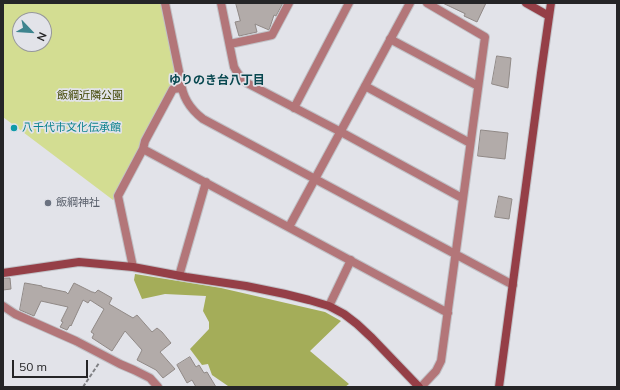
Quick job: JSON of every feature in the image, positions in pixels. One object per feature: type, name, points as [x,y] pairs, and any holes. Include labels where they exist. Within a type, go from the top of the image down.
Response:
[{"type":"street","points":[[165,3],[181,81],[181,88],[190,107],[196,114],[513,285]]},
{"type":"street","points":[[221,3],[236,71],[243,80],[462,198]]},
{"type":"street","points":[[230,44],[272,35],[289,3]]},
{"type":"street","points":[[294,108],[349,3]]},
{"type":"street","points":[[289,227],[410,3]]},
{"type":"street","points":[[3,272],[79,262],[133,267],[179,276],[246,286],[309,300],[329,306],[344,314],[357,324],[420,387],[436,371],[441,361],[485,37],[427,3]]},
{"type":"street","points":[[526,3],[549,16]]},
{"type":"street","points":[[499,387],[551,3]]},
{"type":"street","points":[[390,39],[478,86]]},
{"type":"street","points":[[365,86],[470,143]]},
{"type":"street","points":[[133,267],[118,196],[173,89],[181,88]]},
{"type":"street","points":[[143,149],[448,313]]},
{"type":"street","points":[[179,276],[206,182]]},
{"type":"street","points":[[329,306],[351,260]]},
{"type":"street","points":[[3,306],[15,314],[76,341],[150,378],[158,387]]},
{"type":"path","points":[[83,387],[104,356]]},
{"type":"green space","name":"飯綱近隣公園","points":[[3,3],[161,3],[181,88],[173,88],[113,200],[3,117]]},
{"type":"green space","points":[[135,274],[221,288],[325,312],[341,321],[310,351],[349,384],[345,387],[229,387],[212,375],[208,364],[202,365],[190,349],[209,329],[209,322],[203,311],[206,296],[165,294],[142,299],[134,280]]},
{"type":"building","points":[[236,3],[283,3],[276,16],[274,15],[269,30],[255,24],[257,32],[239,36],[235,22],[240,21]]},
{"type":"building","points":[[443,3],[486,3],[477,22]]},
{"type":"building","points":[[497,56],[511,58],[508,88],[492,84]]},
{"type":"building","points":[[481,130],[508,133],[505,159],[478,156]]},
{"type":"building","points":[[499,196],[512,199],[509,219],[495,217]]},
{"type":"building","points":[[3,278],[10,278],[11,289],[3,290]]},
{"type":"building","points":[[25,283],[66,292],[68,294],[74,283],[95,293],[98,290],[112,298],[109,304],[133,318],[137,315],[152,332],[157,328],[162,332],[171,343],[160,352],[175,369],[163,378],[156,370],[137,360],[142,350],[125,331],[112,351],[92,338],[94,334],[91,332],[104,309],[90,300],[88,303],[83,300],[71,326],[70,325],[67,330],[60,327],[63,322],[61,321],[68,307],[41,301],[34,316],[20,310]]},
{"type":"building","points":[[190,357],[196,367],[199,365],[204,373],[207,372],[216,387],[196,387],[192,380],[187,383],[177,365]]},
{"type":"place","name":"八千代市文化伝承館","points":[[14,128]]},
{"type":"place","name":"飯綱神社","points":[[48,203]]},
{"type":"district","name":"ゆりのき台八丁目","points":[[217,80]]}]
